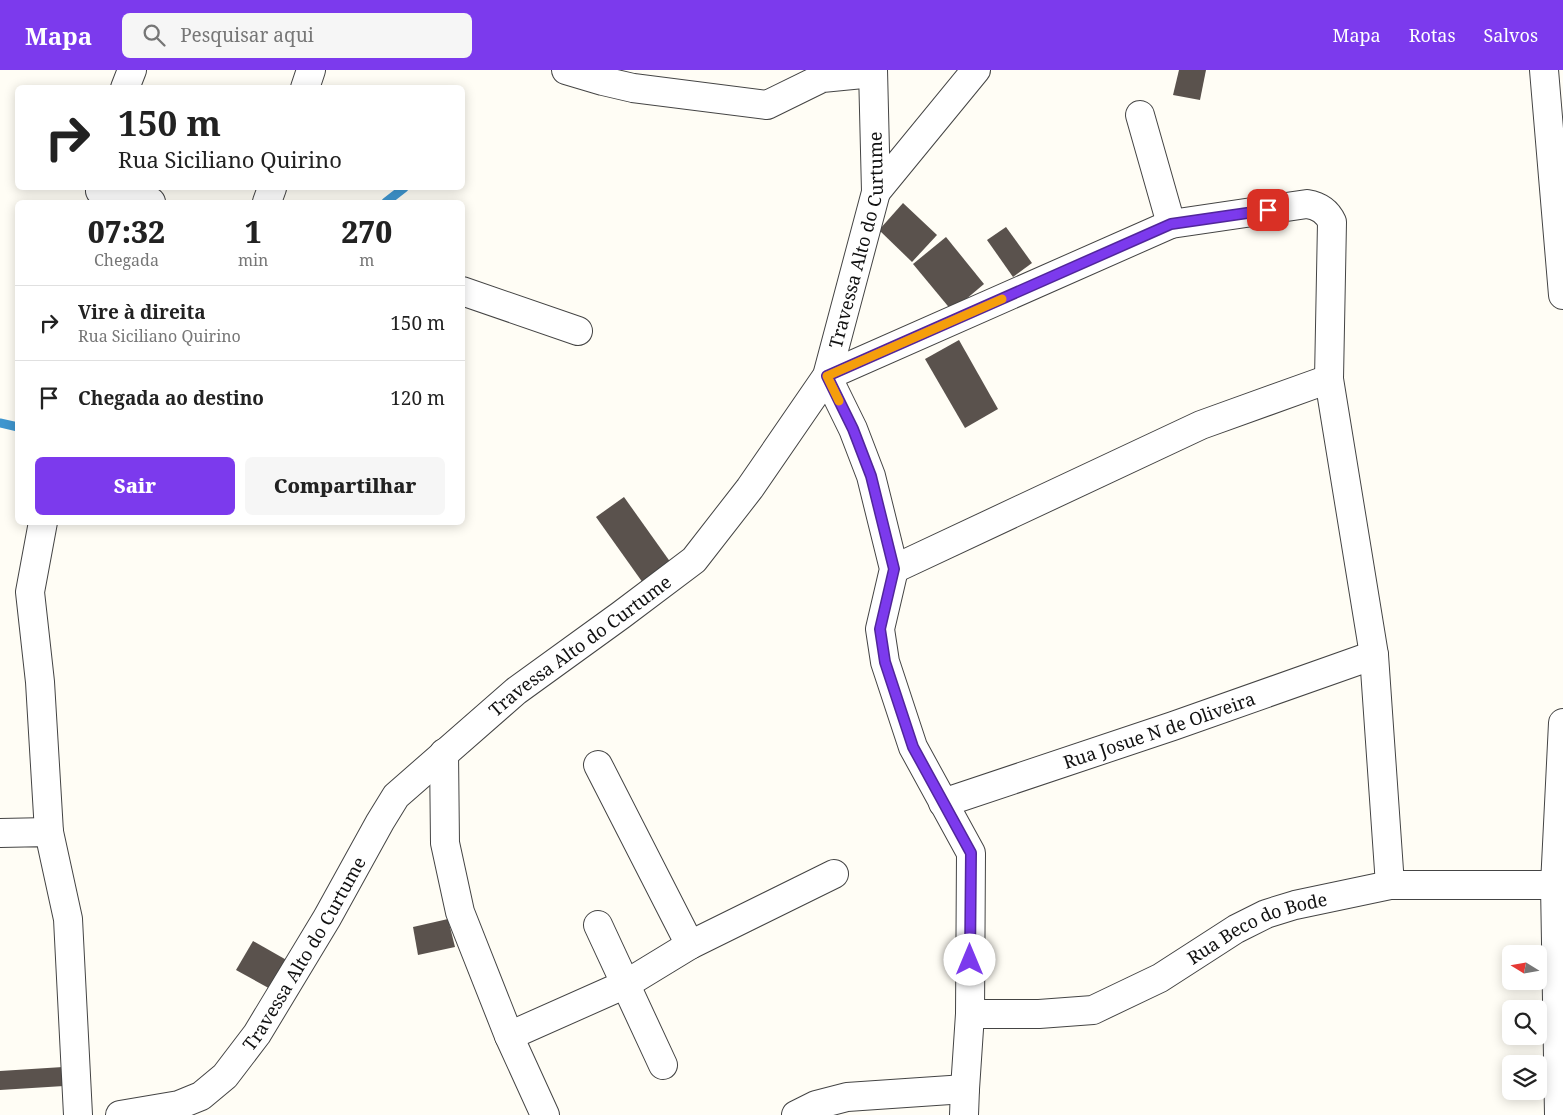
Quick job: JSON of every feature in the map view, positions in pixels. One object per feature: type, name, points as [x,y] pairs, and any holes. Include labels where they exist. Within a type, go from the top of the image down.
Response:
[{"type":"street","points":[[125,85],[132,70]]},
{"type":"street","points":[[306,85],[311,70]]},
{"type":"street","points":[[566,70],[633,88],[767,105],[818,74],[873,71]]},
{"type":"street","points":[[876,192],[976,70]]},
{"type":"street","points":[[1544,70],[1563,295]]},
{"type":"street","name":"Travessa Alto do Curtume","points":[[120,1115],[179,1105],[201,1096],[225,1076],[257,1034],[396,796],[516,691],[694,560],[750,488],[827,376],[876,192],[873,71]]},
{"type":"street","points":[[1140,116],[1171,224]]},
{"type":"street","points":[[99,194],[138,200]]},
{"type":"street","points":[[796,1115],[816,1106],[847,1097],[965,1102],[970,1014],[971,853],[913,747],[885,662],[880,629],[894,569],[871,476],[853,429],[827,376],[1171,224],[1307,204],[1323,209],[1332,222],[1329,379],[1374,655],[1390,886]]},
{"type":"street","points":[[465,292],[578,330]]},
{"type":"street","points":[[894,569],[1201,425],[1329,379]]},
{"type":"street","points":[[42,525],[30,592],[40,682],[48,832],[68,919],[78,1115]]},
{"type":"street","name":"Rua Josue N de Oliveira","points":[[943,803],[1173,726],[1374,655]]},
{"type":"street","points":[[1559,1115],[1556,885],[1563,723]]},
{"type":"street","points":[[444,753],[445,843],[460,912],[508,1036],[545,1115]]},
{"type":"street","points":[[598,765],[690,945]]},
{"type":"street","points":[[0,833],[48,832]]},
{"type":"street","points":[[508,1036],[626,984],[690,945],[834,874]]},
{"type":"street","name":"Rua Beco do Bode","points":[[970,1014],[1039,1014],[1093,1010],[1160,978],[1236,929],[1266,914],[1295,905],[1390,886],[1556,885]]},
{"type":"street","points":[[598,925],[663,1065]]},
{"type":"building","points":[[1179,70],[1206,70],[1200,100],[1173,95]]},
{"type":"building","points":[[903,203],[937,235],[912,262],[879,230]]},
{"type":"building","points":[[1006,227],[1032,263],[1013,277],[987,240]]},
{"type":"building","points":[[946,237],[984,284],[952,311],[913,264]]},
{"type":"building","points":[[959,340],[998,409],[965,428],[925,359]]},
{"type":"building","points":[[624,497],[671,563],[643,583],[596,517]]},
{"type":"building","points":[[448,919],[455,947],[418,955],[413,927]]},
{"type":"building","points":[[253,941],[290,962],[274,991],[236,970]]},
{"type":"building","points":[[63,1067],[64,1086],[0,1090],[0,1071]]},
{"type":"waterway","points":[[389,200],[401,190]]},
{"type":"waterway","points":[[0,423],[15,426]]},
{"type":"slow traffic","points":[[839,401],[827,376],[1002,299]]},
{"type":"route","points":[[970,960],[971,853],[913,747],[885,662],[880,629],[894,569],[871,476],[853,429],[827,376],[1171,224],[1268,210]]}]
